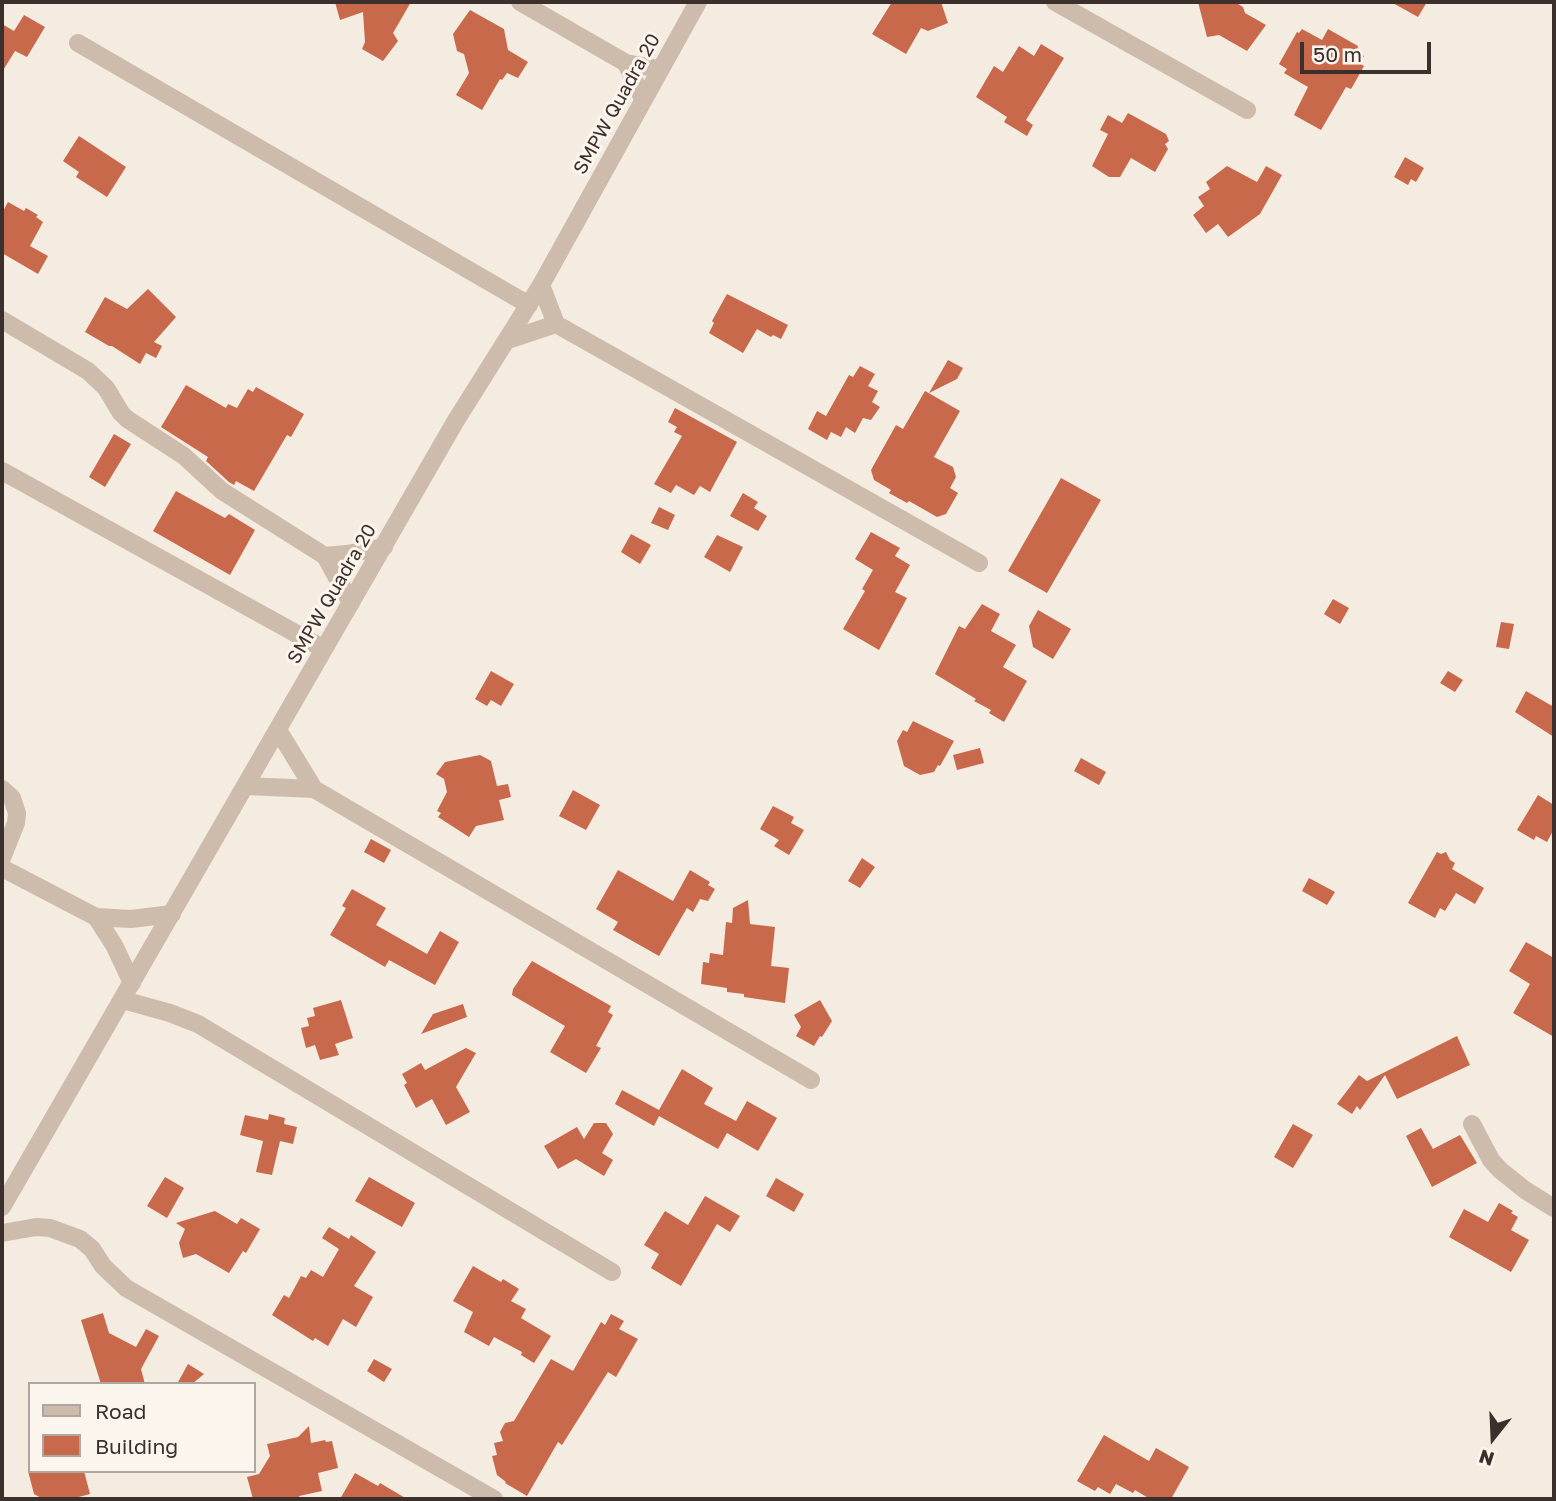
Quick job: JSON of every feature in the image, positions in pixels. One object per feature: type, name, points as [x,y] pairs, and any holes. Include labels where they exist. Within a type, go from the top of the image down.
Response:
[{"type":"street","points":[[520,2],[626,63],[659,69]]},
{"type":"street","name":"SMPW Quadra 20","points":[[2,1207],[455,422],[541,285],[698,2]]},
{"type":"street","points":[[1055,2],[1247,110]]},
{"type":"street","points":[[78,43],[529,304]]},
{"type":"street","points":[[626,63],[643,99]]},
{"type":"street","points":[[541,285],[556,324],[979,563]]},
{"type":"street","points":[[2,320],[88,372],[106,388],[121,414],[127,419],[184,456],[222,491],[325,556],[351,603]]},
{"type":"street","points":[[508,340],[556,324]]},
{"type":"street","points":[[2,471],[324,649]]},
{"type":"street","points":[[325,556],[384,547]]},
{"type":"street","points":[[278,730],[314,789]]},
{"type":"street","points":[[246,786],[314,789],[811,1080]]},
{"type":"street","points":[[2,789],[12,797],[17,813],[16,823],[2,858]]},
{"type":"street","points":[[2,868],[96,916],[131,919],[172,914]]},
{"type":"street","points":[[96,916],[114,945],[132,983]]},
{"type":"street","points":[[123,1000],[198,1024],[612,1272]]},
{"type":"street","points":[[1472,1124],[1491,1160],[1500,1170],[1554,1208]]},
{"type":"street","points":[[2,1233],[36,1227],[50,1228],[80,1239],[93,1249],[103,1266],[126,1288],[494,1499]]},
{"type":"building","points":[[335,2],[411,2],[393,33],[398,41],[383,61],[362,49],[365,42],[363,12],[340,20]]},
{"type":"building","points":[[892,2],[941,2],[948,23],[928,31],[921,28],[906,54],[872,34]]},
{"type":"building","points":[[1198,2],[1235,2],[1243,7],[1245,13],[1266,25],[1247,51],[1219,35],[1207,37]]},
{"type":"building","points":[[1391,2],[1427,2],[1418,17]]},
{"type":"building","points":[[470,10],[504,29],[508,50],[528,62],[518,78],[507,73],[500,79],[482,110],[456,95],[469,73],[464,54],[457,51],[453,34]]},
{"type":"building","points":[[24,15],[45,27],[27,57],[15,51],[2,72],[2,24],[14,31]]},
{"type":"building","points":[[1302,29],[1322,40],[1328,29],[1358,46],[1357,50],[1364,56],[1360,63],[1364,66],[1354,84],[1351,89],[1346,87],[1321,130],[1294,115],[1308,87],[1284,73],[1287,69],[1279,64],[1297,32]]},
{"type":"building","points":[[1041,44],[1064,58],[1026,120],[1033,125],[1027,136],[1004,122],[1007,117],[976,97],[994,66],[1003,72],[1019,46],[1034,56]]},
{"type":"building","points":[[1128,113],[1166,134],[1169,141],[1165,144],[1168,149],[1155,172],[1131,158],[1120,177],[1109,177],[1092,166],[1108,134],[1100,130],[1108,115],[1122,123]]},
{"type":"building","points":[[79,136],[126,167],[107,197],[76,177],[79,172],[63,161]]},
{"type":"building","points":[[1405,157],[1424,168],[1416,182],[1411,179],[1408,185],[1394,177]]},
{"type":"building","points":[[1227,166],[1257,182],[1266,166],[1282,175],[1260,214],[1228,237],[1218,224],[1206,233],[1193,215],[1204,206],[1198,197],[1210,189],[1206,182]]},
{"type":"building","points":[[8,202],[24,211],[26,208],[38,215],[36,217],[43,222],[30,246],[48,256],[38,274],[2,253],[2,213]]},
{"type":"building","points":[[148,289],[176,317],[154,342],[162,346],[156,358],[146,353],[140,364],[85,332],[105,297],[127,309]]},
{"type":"building","points":[[727,294],[788,325],[781,339],[757,329],[743,353],[709,333],[714,323],[712,321]]},
{"type":"building","points":[[948,360],[963,368],[957,379],[929,393]]},
{"type":"building","points":[[860,366],[875,374],[868,386],[878,391],[872,402],[880,407],[871,420],[863,418],[855,433],[846,427],[841,437],[831,432],[827,440],[808,429],[817,411],[826,416],[849,375],[853,377]]},
{"type":"building","points":[[186,385],[226,408],[228,404],[237,408],[248,389],[253,392],[256,387],[304,414],[291,437],[287,435],[254,491],[236,481],[234,485],[229,482],[206,461],[208,457],[161,427]]},
{"type":"building","points":[[925,391],[960,411],[934,457],[953,467],[956,477],[950,488],[958,493],[946,514],[937,517],[889,493],[891,490],[874,480],[871,470],[896,425],[903,429]]},
{"type":"building","points":[[675,408],[737,442],[710,492],[700,486],[694,495],[676,485],[671,493],[654,484],[682,436],[674,432],[677,427],[668,422]]},
{"type":"building","points":[[114,434],[131,444],[105,487],[89,477]]},
{"type":"building","points":[[1061,478],[1101,500],[1047,593],[1008,571]]},
{"type":"building","points":[[176,491],[225,518],[229,514],[255,530],[230,575],[153,531]]},
{"type":"building","points":[[743,493],[758,502],[754,508],[767,516],[758,531],[730,516]]},
{"type":"building","points":[[659,507],[675,515],[668,530],[651,523]]},
{"type":"building","points":[[871,532],[900,548],[895,556],[910,565],[895,592],[907,598],[879,650],[843,629],[865,591],[862,589],[873,570],[855,559]]},
{"type":"building","points":[[631,534],[651,545],[640,564],[621,552]]},
{"type":"building","points":[[717,535],[743,547],[730,572],[704,557]]},
{"type":"building","points":[[1333,599],[1349,608],[1340,624],[1324,614]]},
{"type":"building","points":[[982,604],[1000,614],[991,631],[1016,645],[1003,667],[1027,681],[1004,722],[989,713],[991,710],[974,701],[976,699],[935,674],[959,626],[965,629]]},
{"type":"building","points":[[1038,610],[1071,629],[1053,659],[1033,647],[1029,626]]},
{"type":"building","points":[[1501,622],[1514,624],[1509,649],[1496,647]]},
{"type":"building","points":[[491,671],[514,684],[501,706],[491,700],[487,706],[475,699]]},
{"type":"building","points":[[1448,671],[1463,680],[1455,692],[1440,683]]},
{"type":"building","points":[[1526,691],[1554,707],[1554,737],[1515,712]]},
{"type":"building","points":[[913,721],[954,741],[934,772],[920,775],[904,766],[897,741],[903,730],[907,732]]},
{"type":"building","points":[[980,748],[984,763],[957,770],[953,755]]},
{"type":"building","points":[[480,755],[491,761],[497,786],[508,784],[511,797],[499,800],[504,820],[476,826],[469,837],[438,817],[441,813],[437,811],[447,792],[444,779],[436,774],[445,762]]},
{"type":"building","points":[[1081,758],[1106,772],[1099,785],[1074,771]]},
{"type":"building","points":[[573,790],[600,805],[586,830],[559,816]]},
{"type":"building","points":[[1538,795],[1554,805],[1554,829],[1547,842],[1536,836],[1534,840],[1517,830]]},
{"type":"building","points":[[773,806],[794,817],[791,823],[804,830],[789,855],[774,846],[779,840],[760,829]]},
{"type":"building","points":[[371,839],[391,850],[384,863],[364,852]]},
{"type":"building","points":[[1437,852],[1446,852],[1455,863],[1452,869],[1484,888],[1475,904],[1456,893],[1445,911],[1440,908],[1435,918],[1408,903]]},
{"type":"building","points":[[862,858],[875,867],[860,888],[848,881]]},
{"type":"building","points":[[618,870],[673,901],[690,870],[710,882],[708,885],[715,889],[708,901],[700,899],[693,912],[687,908],[659,956],[613,930],[618,922],[596,909]]},
{"type":"building","points":[[1309,878],[1335,892],[1327,905],[1302,891]]},
{"type":"building","points":[[352,889],[386,908],[376,925],[427,954],[440,931],[459,942],[435,985],[389,960],[385,967],[330,935],[346,908],[342,906]]},
{"type":"building","points":[[748,900],[750,924],[775,927],[771,966],[789,968],[785,1003],[744,997],[744,994],[727,992],[727,988],[701,984],[703,962],[709,963],[710,953],[723,955],[726,922],[732,923],[733,908]]},
{"type":"building","points":[[1526,942],[1554,958],[1554,1037],[1513,1013],[1530,984],[1509,971]]},
{"type":"building","points":[[532,961],[611,1006],[608,1012],[613,1015],[596,1046],[601,1048],[586,1073],[550,1052],[565,1026],[512,995],[513,989]]},
{"type":"building","points":[[341,1000],[353,1038],[335,1044],[339,1055],[320,1060],[315,1045],[306,1048],[301,1028],[309,1026],[307,1018],[315,1016],[313,1008]]},
{"type":"building","points":[[820,1000],[832,1021],[814,1046],[796,1036],[801,1027],[794,1015]]},
{"type":"building","points":[[463,1004],[467,1017],[421,1034],[433,1014]]},
{"type":"building","points":[[1457,1036],[1470,1065],[1397,1099],[1385,1075],[1360,1110],[1357,1106],[1352,1114],[1337,1104],[1359,1075],[1367,1081]]},
{"type":"building","points":[[466,1048],[476,1053],[456,1087],[470,1112],[446,1125],[432,1099],[416,1108],[404,1085],[407,1083],[402,1074],[421,1063],[425,1070]]},
{"type":"building","points":[[682,1069],[713,1088],[704,1104],[736,1121],[747,1101],[777,1118],[758,1151],[727,1133],[718,1149],[659,1116],[654,1126],[615,1104],[622,1090],[659,1110]]},
{"type":"building","points":[[269,1114],[285,1118],[284,1124],[297,1127],[293,1144],[280,1141],[272,1175],[256,1172],[263,1141],[240,1135],[245,1115],[268,1120]]},
{"type":"building","points":[[594,1123],[606,1123],[613,1134],[602,1153],[613,1160],[604,1176],[576,1159],[558,1169],[544,1146],[577,1127],[584,1139]]},
{"type":"building","points":[[1293,1124],[1313,1135],[1293,1168],[1274,1157]]},
{"type":"building","points":[[1421,1128],[1433,1149],[1460,1135],[1477,1163],[1432,1187],[1406,1136]]},
{"type":"building","points":[[165,1177],[184,1188],[167,1218],[147,1206]]},
{"type":"building","points":[[369,1177],[415,1203],[402,1227],[355,1201]]},
{"type":"building","points":[[776,1178],[804,1194],[794,1212],[766,1196]]},
{"type":"building","points":[[705,1196],[740,1216],[730,1232],[717,1224],[681,1286],[651,1268],[659,1254],[644,1245],[665,1211],[688,1225]]},
{"type":"building","points":[[1499,1203],[1518,1217],[1511,1230],[1529,1240],[1511,1272],[1449,1237],[1464,1209],[1488,1222]]},
{"type":"building","points":[[215,1211],[237,1224],[241,1218],[260,1229],[246,1253],[243,1251],[229,1273],[196,1254],[183,1258],[179,1243],[185,1229],[176,1223]]},
{"type":"building","points":[[329,1227],[349,1239],[351,1235],[376,1252],[354,1286],[373,1297],[356,1327],[343,1319],[328,1346],[315,1338],[313,1341],[272,1315],[284,1295],[289,1298],[301,1276],[306,1278],[311,1270],[323,1277],[339,1249],[322,1238]]},
{"type":"building","points":[[473,1266],[519,1289],[511,1301],[526,1309],[521,1318],[551,1336],[534,1363],[521,1355],[522,1352],[494,1337],[489,1346],[464,1332],[473,1312],[453,1301]]},
{"type":"building","points":[[103,1313],[109,1333],[136,1347],[146,1329],[159,1336],[141,1369],[144,1382],[100,1382],[81,1320]]},
{"type":"building","points":[[611,1314],[624,1321],[619,1329],[638,1339],[616,1377],[608,1372],[562,1445],[558,1442],[527,1496],[497,1475],[492,1456],[497,1455],[494,1443],[503,1441],[500,1432],[505,1423],[514,1421],[551,1359],[573,1371],[601,1322],[605,1325]]},
{"type":"building","points":[[374,1359],[392,1369],[384,1382],[367,1371]]},
{"type":"building","points":[[188,1364],[204,1374],[194,1382],[178,1382]]},
{"type":"building","points":[[309,1426],[311,1443],[332,1441],[338,1468],[318,1473],[322,1491],[299,1496],[300,1499],[253,1499],[247,1477],[259,1474],[270,1456],[267,1444],[298,1437]]},
{"type":"building","points":[[1104,1435],[1149,1461],[1156,1448],[1189,1467],[1171,1499],[1150,1499],[1135,1490],[1133,1493],[1116,1484],[1110,1494],[1098,1487],[1095,1491],[1077,1481]]},
{"type":"building","points":[[29,1473],[85,1473],[90,1494],[71,1499],[43,1499],[34,1494]]},
{"type":"building","points":[[355,1473],[378,1486],[380,1483],[407,1499],[340,1499]]}]
